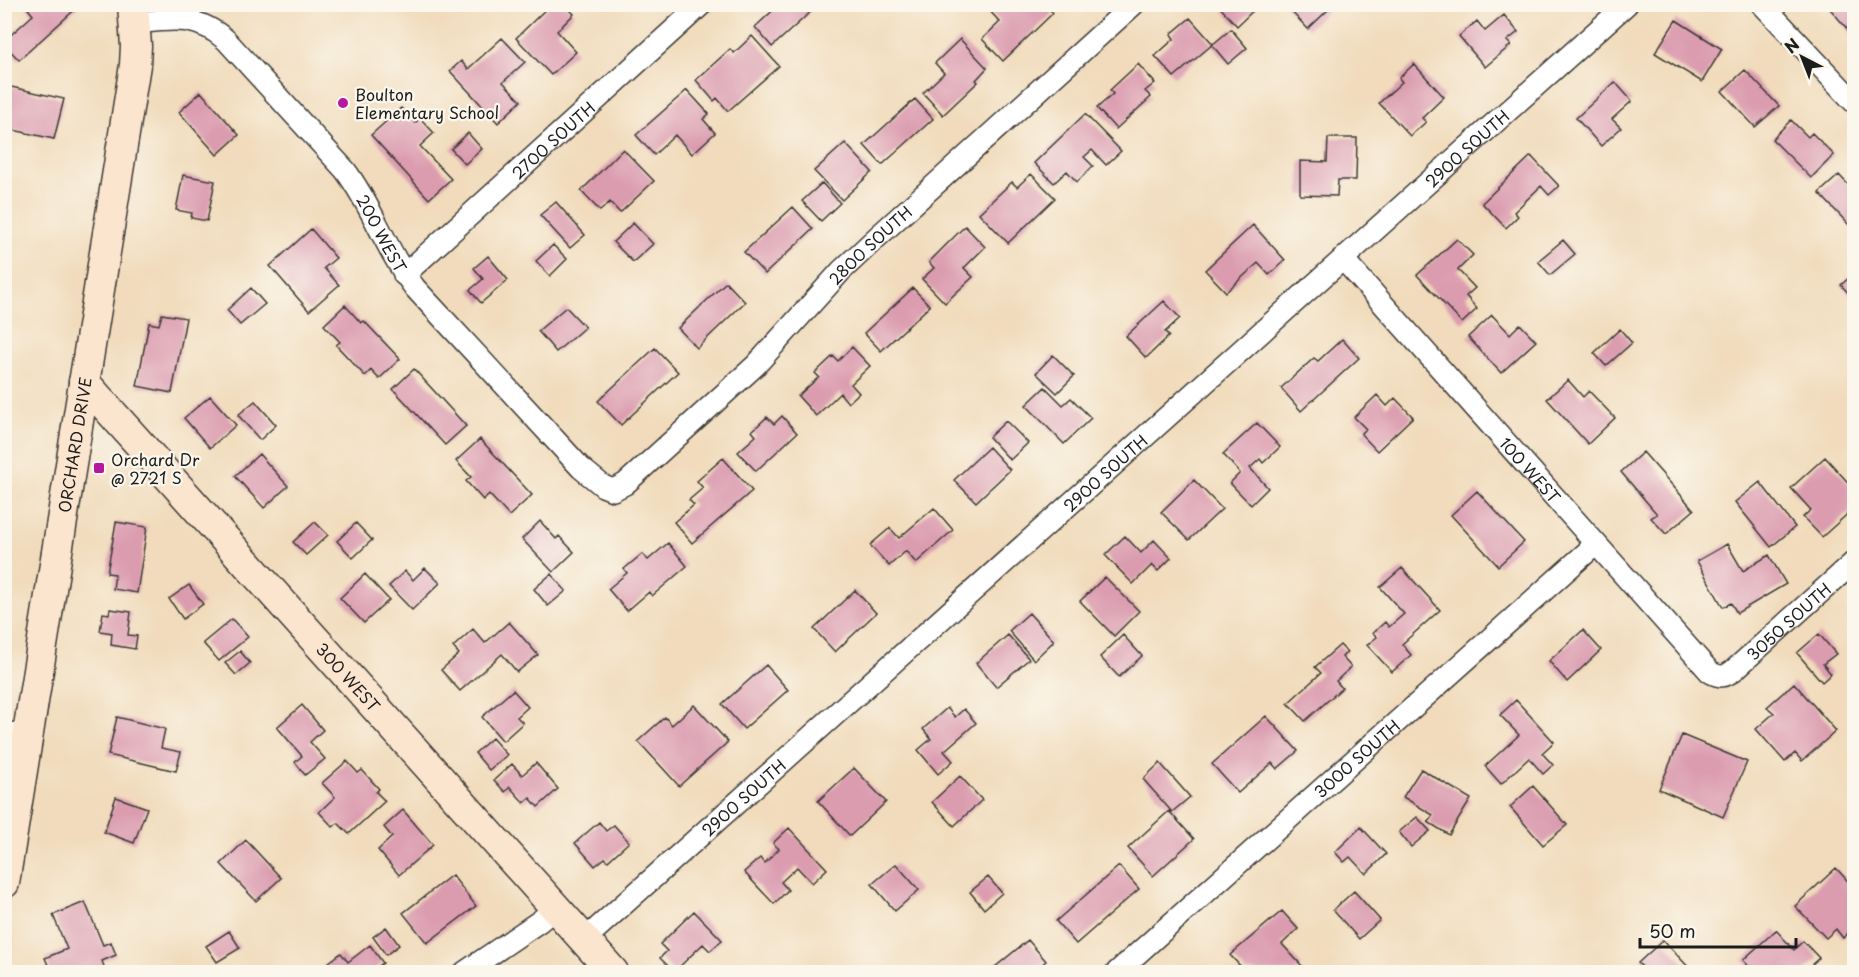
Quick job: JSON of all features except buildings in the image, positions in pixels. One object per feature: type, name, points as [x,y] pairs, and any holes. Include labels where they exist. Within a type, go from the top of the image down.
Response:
[{"type":"main road","name":"ORCHARD DRIVE","points":[[4,883],[16,734],[84,382],[135,65],[134,14]]},
{"type":"main road","name":"300 WEST","points":[[84,382],[613,972]]},
{"type":"street","name":"2700 SOUTH","points":[[404,275],[702,4]]},
{"type":"street","name":"2800 SOUTH","points":[[613,490],[625,484],[756,365],[858,255],[1134,4]]},
{"type":"street","name":"2900 SOUTH","points":[[584,940],[1627,4]]},
{"type":"street","points":[[1762,4],[1854,102]]},
{"type":"street","name":"200 WEST","points":[[134,14],[167,20],[195,21],[216,31],[226,40],[349,175],[404,275],[581,468],[603,486],[613,490]]},
{"type":"street","name":"100 WEST","points":[[1343,259],[1706,669],[1720,676]]},
{"type":"street","name":"3000 SOUTH","points":[[1117,972],[1596,544]]},
{"type":"street","name":"3050 SOUTH","points":[[1720,676],[1725,676],[1734,670],[1854,562]]},
{"type":"street","points":[[465,972],[540,921],[555,908]]},
{"type":"place","name":"Boulton Elementary School","points":[[343,103]]},
{"type":"place","name":"Orchard Dr @ 2721 S","points":[[99,468]]}]
